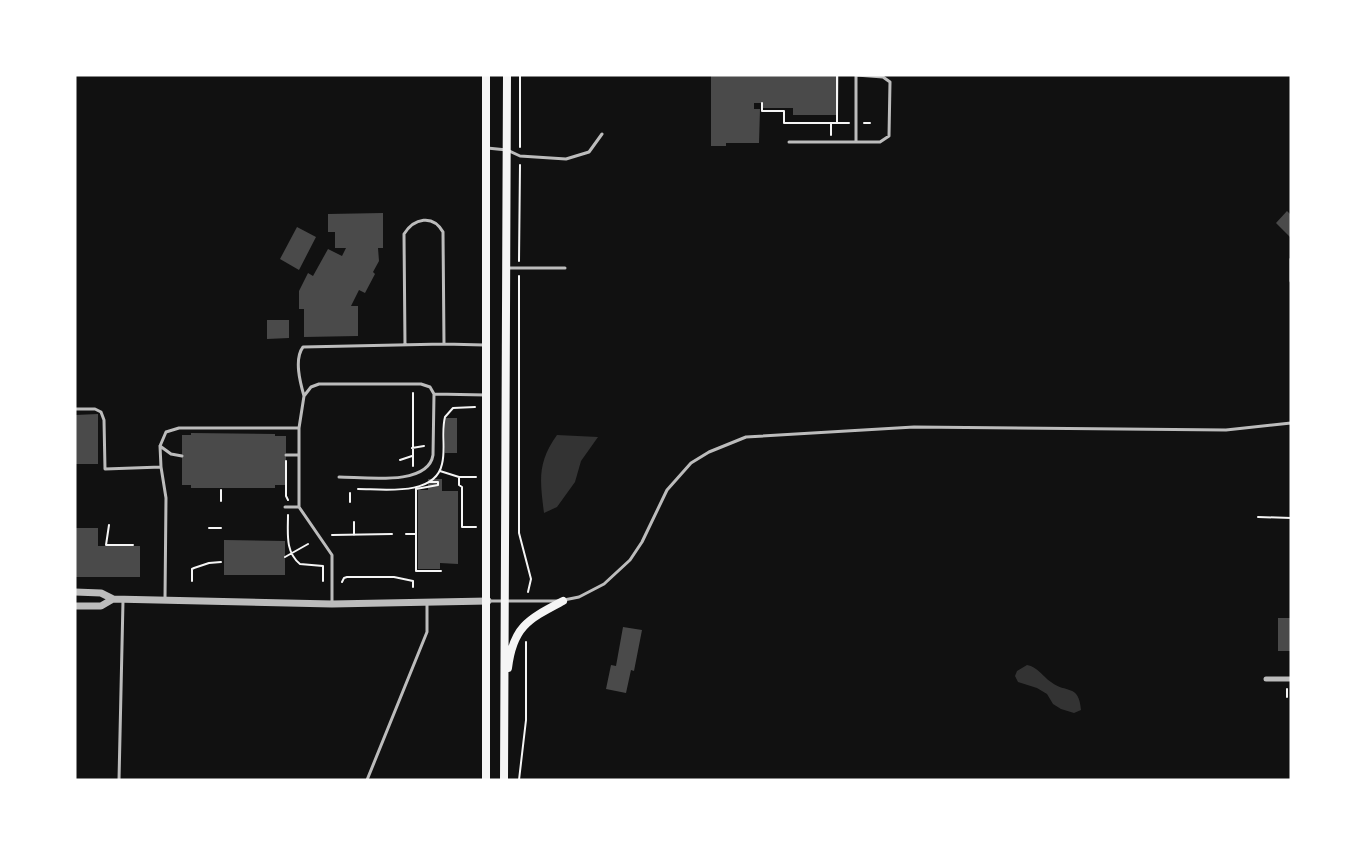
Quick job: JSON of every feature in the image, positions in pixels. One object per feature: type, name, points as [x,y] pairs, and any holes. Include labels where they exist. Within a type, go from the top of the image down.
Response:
[{"type":"main road","points":[[486,75],[488,345],[486,780]]},
{"type":"main road","points":[[504,780],[507,75]]},
{"type":"main road","points":[[504,705],[509,661],[516,637],[526,622],[563,600]]},
{"type":"street","points":[[75,592],[101,593],[113,599],[332,604],[488,601]]},
{"type":"street","points":[[75,606],[101,606],[113,599]]},
{"type":"street","points":[[1266,679],[1291,679]]},
{"type":"lane","points":[[789,142],[856,142],[880,142],[889,136],[890,82],[883,77],[856,76],[856,142]]},
{"type":"lane","points":[[487,147],[507,150],[520,156],[566,159],[590,152],[602,134]]},
{"type":"lane","points":[[405,345],[404,234],[415,221],[432,222],[440,226],[443,232],[444,344]]},
{"type":"lane","points":[[1291,259],[1291,281]]},
{"type":"lane","points":[[506,268],[565,268]]},
{"type":"lane","points":[[332,604],[332,555],[299,507],[299,428],[304,396],[299,379],[299,353],[303,347],[488,345]]},
{"type":"lane","points":[[304,396],[314,385],[330,384],[426,385],[434,394],[433,455],[428,467],[410,477],[339,477]]},
{"type":"lane","points":[[434,394],[488,395]]},
{"type":"lane","points":[[75,409],[95,409],[101,412],[104,420],[105,469],[161,467]]},
{"type":"lane","points":[[488,601],[563,600],[579,597],[604,584],[630,560],[642,542],[667,490],[691,464],[709,452],[746,437],[914,427],[1226,430],[1291,423]]},
{"type":"lane","points":[[165,599],[166,498],[160,446],[166,432],[179,428],[299,428]]},
{"type":"lane","points":[[160,446],[171,454],[182,456]]},
{"type":"lane","points":[[286,455],[299,455]]},
{"type":"lane","points":[[285,507],[299,507]]},
{"type":"lane","points":[[118,780],[123,599]]},
{"type":"lane","points":[[367,780],[427,632],[427,603]]},
{"type":"path","points":[[520,75],[519,533],[531,579],[524,602]]},
{"type":"path","points":[[837,75],[837,123]]},
{"type":"path","points":[[762,103],[762,111],[784,111],[784,123],[870,123]]},
{"type":"path","points":[[831,123],[831,135]]},
{"type":"path","points":[[413,393],[413,466]]},
{"type":"path","points":[[412,448],[424,446]]},
{"type":"path","points":[[400,460],[412,456]]},
{"type":"path","points":[[286,461],[288,500]]},
{"type":"path","points":[[440,471],[459,477],[476,477]]},
{"type":"path","points":[[459,477],[459,485],[462,487],[462,527],[476,527]]},
{"type":"path","points":[[422,481],[423,489]]},
{"type":"path","points":[[428,482],[438,482],[438,485],[416,489],[416,571],[441,571]]},
{"type":"path","points":[[221,490],[221,501]]},
{"type":"path","points":[[350,493],[350,502]]},
{"type":"path","points":[[288,515],[288,545],[291,553],[300,564],[323,566],[323,581]]},
{"type":"path","points":[[1258,518],[1291,518]]},
{"type":"path","points":[[354,522],[354,535]]},
{"type":"path","points":[[109,525],[106,545],[133,545]]},
{"type":"path","points":[[209,528],[221,528]]},
{"type":"path","points":[[332,535],[392,534]]},
{"type":"path","points":[[406,534],[416,534]]},
{"type":"path","points":[[285,557],[309,544]]},
{"type":"path","points":[[192,581],[192,569],[209,562],[221,562]]},
{"type":"path","points":[[342,582],[347,577],[394,577],[413,581],[413,586]]},
{"type":"path","points":[[519,780],[526,720],[526,636],[529,627],[526,622]]},
{"type":"shaded area","points":[[557,435],[598,437],[581,461],[575,482],[557,507],[544,513],[543,464]]},
{"type":"shaded area","points":[[1027,665],[1057,686],[1075,692],[1081,710],[1074,713],[1061,709],[1053,704],[1047,694],[1018,682],[1015,676],[1017,671]]},
{"type":"building","points":[[711,75],[839,75],[838,115],[793,115],[793,108],[763,108],[763,103],[754,103],[754,109],[760,109],[759,143],[726,143],[726,146],[711,146]]},
{"type":"building","points":[[1287,211],[1291,215],[1291,238],[1276,223]]},
{"type":"building","points":[[383,213],[383,248],[378,248],[379,261],[373,272],[375,274],[365,293],[359,290],[351,306],[358,306],[358,336],[304,337],[304,309],[299,309],[299,291],[308,273],[313,276],[328,249],[342,256],[346,248],[335,248],[335,232],[328,232],[328,214]]},
{"type":"building","points":[[297,227],[316,237],[299,270],[280,259]]},
{"type":"building","points":[[267,320],[289,320],[289,338],[267,339]]},
{"type":"building","points":[[98,414],[98,464],[75,464],[75,415]]},
{"type":"building","points":[[445,418],[457,418],[457,453],[445,453]]},
{"type":"building","points":[[191,433],[286,436],[286,485],[275,485],[275,488],[191,488],[191,485],[182,485],[182,435],[191,435]]},
{"type":"building","points":[[428,479],[442,479],[442,491],[458,491],[458,564],[440,563],[440,569],[418,569],[418,490],[428,490]]},
{"type":"building","points":[[75,528],[98,528],[98,546],[140,546],[140,577],[75,577]]},
{"type":"building","points":[[224,540],[285,541],[285,575],[224,575]]},
{"type":"building","points":[[1278,618],[1291,618],[1291,651],[1278,651]]},
{"type":"building","points":[[623,627],[642,630],[634,671],[631,670],[626,693],[606,689],[611,665],[616,666]]}]
